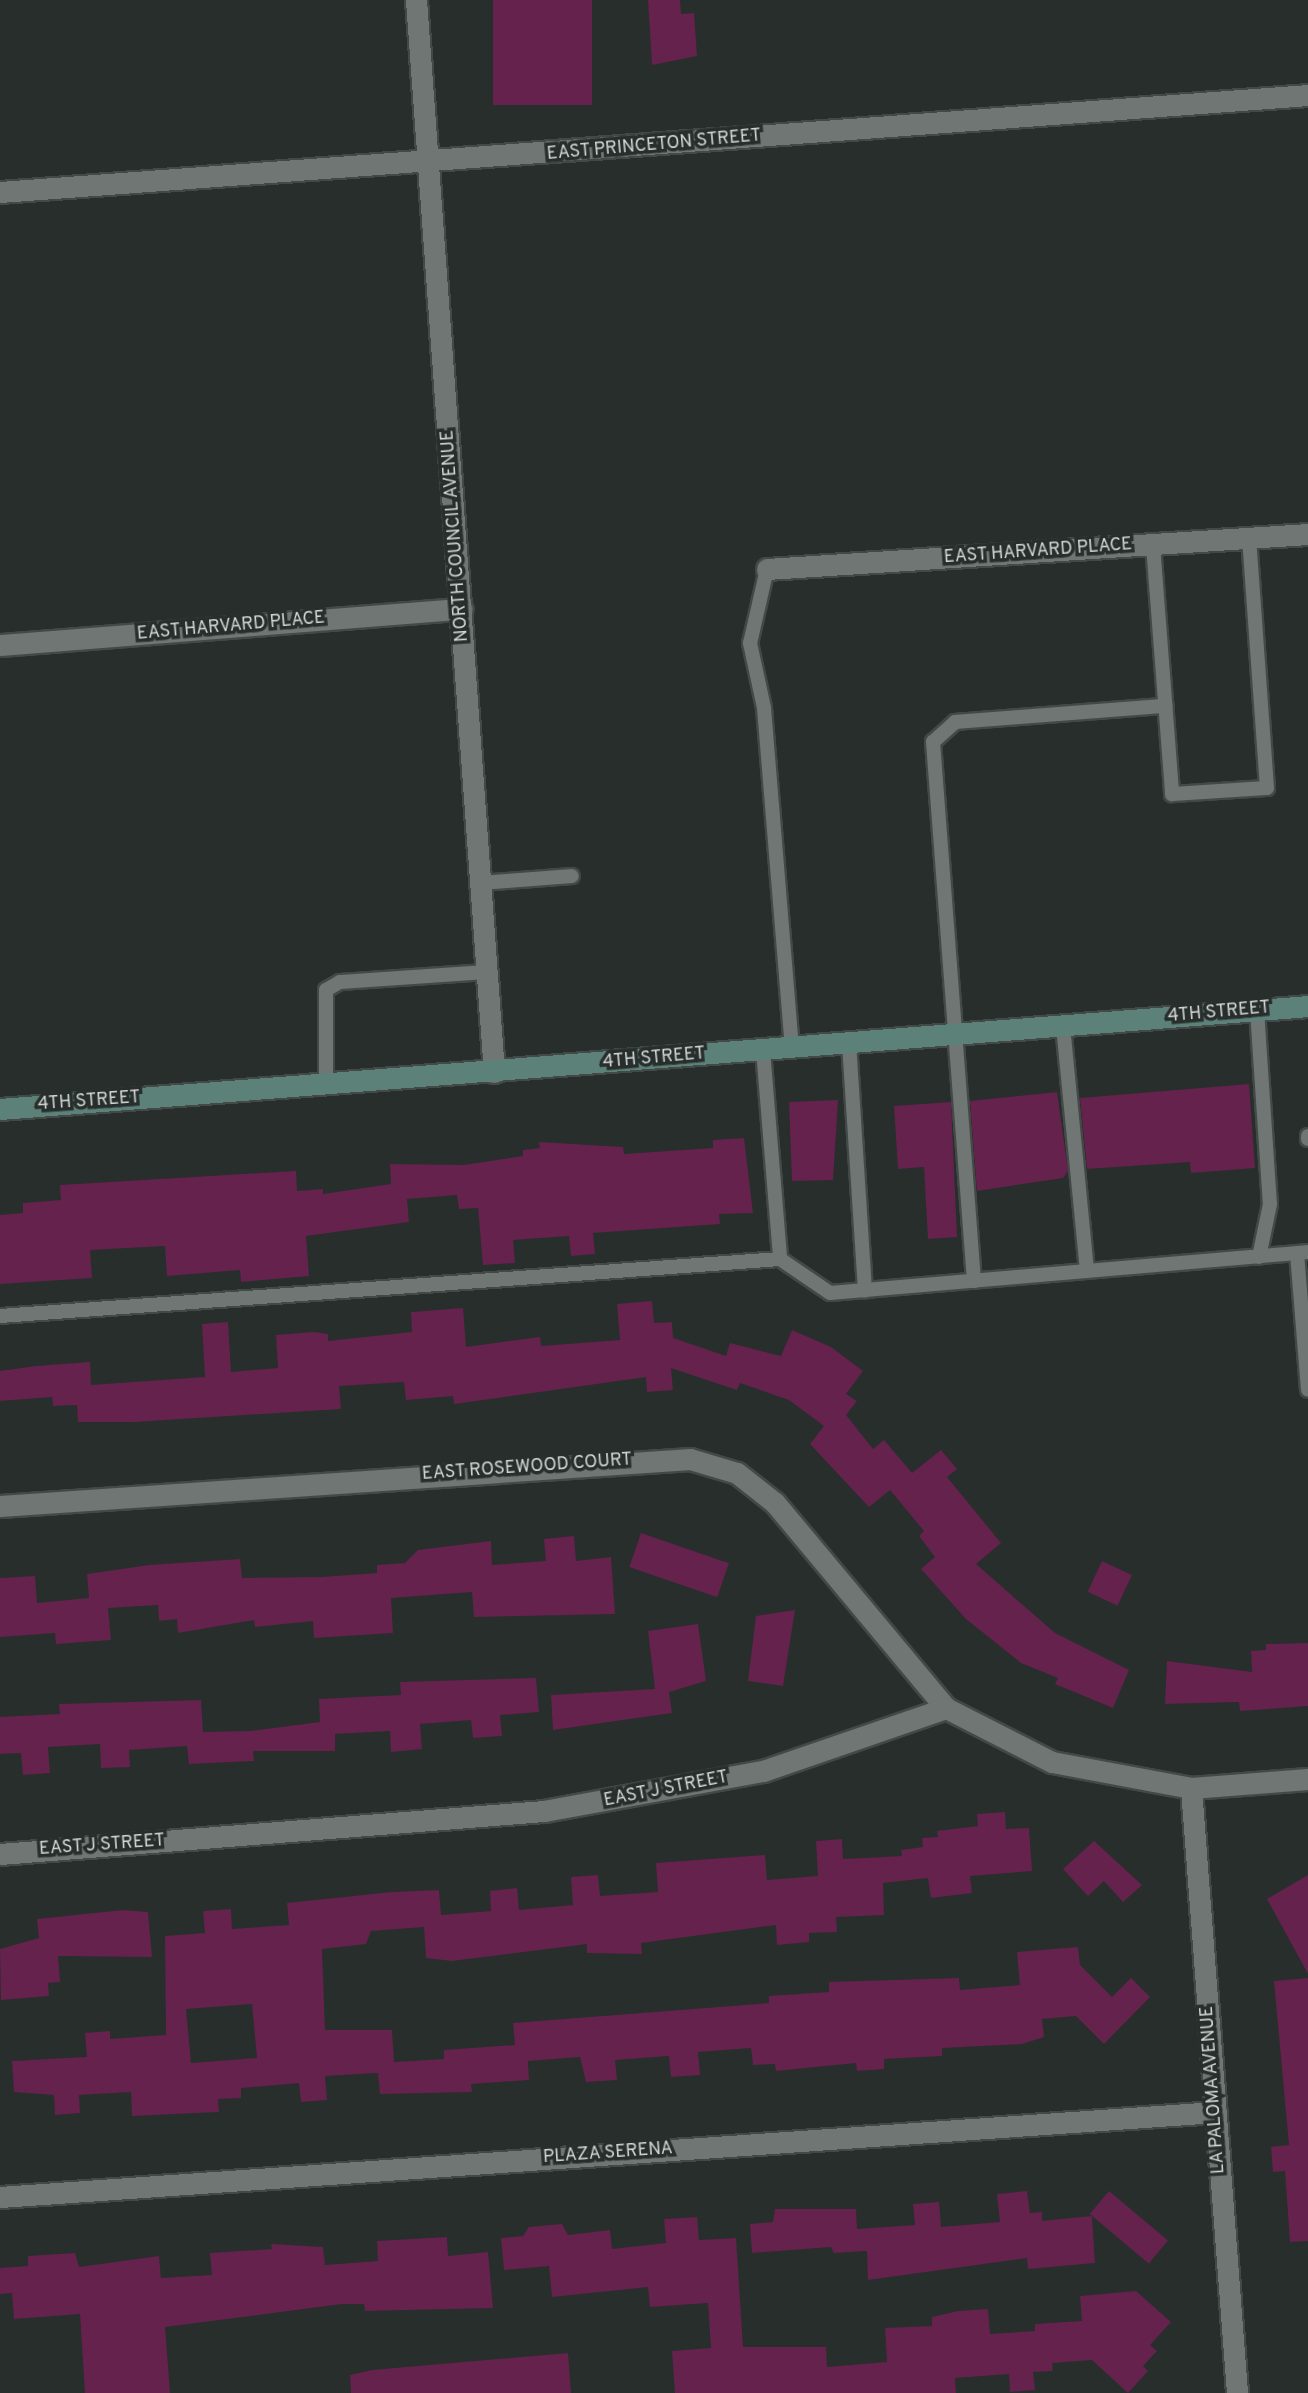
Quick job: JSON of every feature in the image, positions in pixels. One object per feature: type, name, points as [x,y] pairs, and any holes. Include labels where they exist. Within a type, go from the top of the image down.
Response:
[{"type":"main road","name":"4TH STREET","points":[[0,1109],[1308,1006]]},
{"type":"street","name":"NORTH COUNCIL AVENUE","points":[[416,0],[494,1072]]},
{"type":"street","name":"EAST PRINCETON STREET","points":[[0,192],[427,163],[1308,95]]},
{"type":"street","name":"EAST HARVARD PLACE","points":[[767,569],[1308,534]]},
{"type":"street","name":"EAST HARVARD PLACE","points":[[0,645],[462,609]]},
{"type":"street","name":"EAST ROSEWOOD COURT","points":[[0,1506],[690,1459],[737,1473],[775,1503],[946,1708]]},
{"type":"street","points":[[946,1708],[1052,1762],[1191,1788],[1308,1779]]},
{"type":"street","name":"EAST J STREET","points":[[0,1854],[544,1811],[763,1771],[946,1708]]},
{"type":"street","name":"LA PALOMA AVENUE","points":[[1191,1788],[1237,2393]]},
{"type":"street","name":"PLAZA SERENA","points":[[0,2197],[1216,2112]]},
{"type":"lane","points":[[1153,545],[1172,794],[1266,788],[1249,538]]},
{"type":"lane","points":[[767,569],[750,643],[764,708],[792,1048]]},
{"type":"lane","points":[[974,1281],[952,1035],[933,741],[955,722],[1165,706]]},
{"type":"lane","points":[[481,883],[572,876]]},
{"type":"lane","points":[[326,1084],[326,990],[340,982],[487,972]]},
{"type":"lane","points":[[1257,1010],[1270,1204],[1259,1257]]},
{"type":"lane","points":[[1063,1026],[1087,1271]]},
{"type":"lane","points":[[849,1043],[865,1290]]},
{"type":"lane","points":[[763,1050],[780,1259]]},
{"type":"lane","points":[[0,1316],[780,1259],[830,1293],[1302,1253],[1308,1390]]},
{"type":"building","points":[[493,0],[592,0],[592,105],[493,105]]},
{"type":"building","points":[[648,0],[680,0],[681,14],[694,13],[697,56],[652,65]]},
{"type":"building","points":[[1249,1084],[1255,1168],[1191,1173],[1190,1162],[1087,1169],[1080,1098]]},
{"type":"building","points":[[1057,1092],[1068,1171],[1063,1178],[977,1191],[970,1101]]},
{"type":"building","points":[[838,1100],[833,1180],[792,1181],[789,1102]]},
{"type":"building","points":[[951,1102],[957,1237],[928,1239],[924,1167],[898,1169],[894,1106]]},
{"type":"building","points":[[744,1138],[753,1213],[719,1214],[720,1224],[593,1233],[595,1254],[571,1256],[569,1236],[513,1240],[515,1263],[483,1265],[478,1208],[459,1209],[457,1195],[407,1199],[409,1222],[306,1236],[309,1276],[241,1282],[240,1270],[167,1276],[165,1246],[90,1250],[92,1278],[0,1284],[0,1215],[23,1213],[23,1203],[61,1200],[60,1185],[296,1171],[297,1191],[323,1189],[323,1194],[391,1184],[390,1164],[464,1165],[523,1156],[523,1150],[540,1148],[539,1142],[623,1147],[624,1154],[713,1148],[713,1140]]},
{"type":"building","points":[[652,1301],[654,1323],[672,1322],[673,1338],[726,1356],[730,1343],[781,1356],[792,1330],[831,1347],[863,1371],[846,1394],[857,1401],[846,1415],[873,1449],[884,1440],[912,1473],[941,1450],[957,1469],[947,1477],[1001,1543],[976,1564],[1055,1633],[1129,1670],[1113,1708],[1055,1684],[1058,1678],[1021,1663],[966,1619],[921,1569],[935,1557],[919,1536],[924,1531],[890,1490],[869,1507],[810,1444],[824,1426],[789,1400],[740,1383],[737,1390],[671,1368],[673,1390],[647,1392],[646,1377],[454,1404],[453,1396],[406,1400],[404,1382],[339,1386],[341,1409],[134,1422],[78,1422],[77,1405],[53,1406],[52,1397],[0,1401],[0,1371],[36,1366],[90,1362],[91,1385],[205,1377],[202,1324],[228,1322],[231,1372],[278,1368],[276,1335],[314,1332],[328,1334],[328,1341],[412,1332],[411,1312],[463,1308],[466,1347],[540,1337],[541,1346],[620,1340],[617,1304]]},
{"type":"building","points":[[641,1533],[729,1563],[717,1597],[629,1567]]},
{"type":"building","points":[[574,1536],[576,1561],[611,1557],[615,1614],[474,1617],[472,1592],[391,1598],[393,1633],[314,1638],[313,1621],[255,1627],[254,1620],[178,1633],[177,1619],[159,1621],[158,1605],[108,1608],[111,1640],[56,1644],[55,1633],[0,1637],[0,1578],[35,1576],[37,1603],[89,1598],[87,1574],[149,1565],[240,1559],[242,1578],[322,1577],[377,1573],[377,1565],[405,1563],[418,1550],[491,1541],[492,1565],[546,1561],[544,1539]]},
{"type":"building","points":[[1102,1561],[1132,1575],[1118,1606],[1088,1592]]},
{"type":"building","points":[[795,1610],[783,1686],[748,1681],[756,1616]]},
{"type":"building","points":[[698,1624],[706,1681],[669,1692],[672,1713],[553,1730],[551,1695],[655,1689],[648,1631]]},
{"type":"building","points":[[1308,1643],[1308,1706],[1240,1711],[1239,1702],[1165,1704],[1167,1661],[1252,1672],[1251,1651],[1266,1650],[1266,1644]]},
{"type":"building","points":[[536,1678],[539,1712],[500,1715],[502,1736],[473,1738],[471,1720],[420,1724],[422,1749],[391,1752],[390,1731],[335,1734],[335,1751],[253,1751],[254,1761],[189,1764],[187,1746],[129,1750],[130,1767],[101,1768],[100,1744],[48,1747],[50,1773],[23,1775],[21,1753],[0,1754],[0,1717],[60,1714],[59,1704],[201,1700],[203,1732],[250,1731],[320,1722],[319,1699],[401,1695],[400,1682]]},
{"type":"building","points":[[1005,1812],[1006,1829],[1029,1828],[1032,1871],[970,1876],[972,1893],[931,1898],[928,1878],[883,1883],[884,1915],[836,1917],[837,1932],[809,1933],[809,1942],[777,1945],[776,1925],[641,1943],[642,1954],[587,1953],[587,1944],[452,1961],[426,1958],[424,1927],[371,1931],[366,1944],[322,1949],[325,2030],[392,2030],[394,2062],[444,2059],[444,2050],[515,2045],[513,2023],[769,2003],[769,1996],[829,1992],[829,1982],[959,1978],[960,1990],[1020,1985],[1017,1952],[1078,1947],[1080,1965],[1112,1997],[1131,1978],[1150,1997],[1104,2044],[1076,2016],[1042,2019],[1044,2037],[1022,2044],[942,2048],[942,2056],[884,2059],[884,2069],[857,2071],[856,2063],[776,2071],[775,2064],[753,2065],[751,2048],[698,2052],[700,2075],[671,2077],[669,2056],[615,2060],[617,2080],[586,2082],[580,2057],[528,2061],[529,2080],[471,2084],[472,2092],[380,2094],[378,2073],[325,2076],[327,2100],[301,2102],[299,2083],[241,2088],[241,2098],[218,2099],[219,2112],[132,2116],[131,2092],[79,2095],[80,2113],[55,2115],[54,2095],[14,2092],[12,2061],[87,2057],[85,2033],[110,2031],[110,2039],[166,2035],[165,1936],[205,1933],[203,1911],[231,1909],[232,1929],[289,1925],[287,1903],[392,1892],[439,1890],[441,1915],[491,1911],[490,1891],[517,1888],[519,1910],[573,1905],[571,1877],[598,1875],[600,1896],[658,1892],[656,1863],[765,1855],[767,1880],[818,1876],[816,1841],[842,1839],[843,1859],[902,1856],[901,1850],[923,1847],[922,1838],[938,1837],[937,1831],[978,1826],[977,1814]],"holes":[[[252,2004],[257,2058],[191,2063],[186,2009]]]},
{"type":"building","points":[[1094,1841],[1142,1885],[1123,1902],[1104,1881],[1088,1896],[1063,1869]]},
{"type":"building","points":[[1308,1875],[1308,1974],[1267,1899]]},
{"type":"building","points":[[123,1910],[148,1912],[152,1957],[58,1956],[60,1982],[48,1983],[49,1996],[1,2000],[0,1949],[39,1938],[37,1919]]},
{"type":"building","points":[[1308,1978],[1308,2241],[1290,2242],[1285,2171],[1273,2172],[1271,2147],[1289,2145],[1274,1981]]},
{"type":"building","points":[[1027,2191],[1030,2213],[1042,2212],[1042,2221],[1092,2216],[1095,2263],[1028,2269],[1027,2258],[868,2280],[867,2251],[834,2253],[831,2247],[752,2253],[750,2224],[773,2222],[775,2209],[856,2209],[857,2229],[915,2225],[913,2204],[939,2202],[941,2227],[1000,2222],[997,2194]]},
{"type":"building","points":[[1109,2191],[1168,2240],[1149,2263],[1090,2214]]},
{"type":"building","points":[[697,2217],[699,2240],[736,2238],[743,2347],[826,2347],[827,2367],[887,2362],[885,2328],[932,2326],[932,2317],[958,2311],[988,2309],[990,2334],[1035,2331],[1035,2324],[1082,2321],[1080,2296],[1136,2291],[1171,2322],[1150,2345],[1157,2351],[1143,2366],[1148,2371],[1128,2393],[1092,2360],[1052,2363],[1053,2371],[1033,2372],[1035,2390],[1010,2392],[1009,2374],[955,2378],[956,2393],[675,2393],[672,2351],[711,2348],[708,2303],[650,2307],[648,2287],[552,2297],[549,2266],[504,2270],[501,2238],[523,2236],[529,2227],[562,2224],[568,2235],[610,2230],[612,2249],[666,2243],[664,2219]]},
{"type":"building","points":[[447,2237],[448,2256],[488,2252],[493,2308],[365,2311],[364,2304],[342,2304],[165,2327],[170,2393],[85,2393],[80,2314],[14,2319],[12,2293],[0,2294],[0,2268],[28,2266],[28,2256],[75,2253],[79,2267],[159,2256],[161,2278],[212,2275],[210,2253],[272,2249],[271,2244],[323,2247],[325,2265],[378,2261],[377,2241]]},
{"type":"building","points":[[568,2353],[571,2393],[351,2393],[350,2375],[372,2370]]}]
